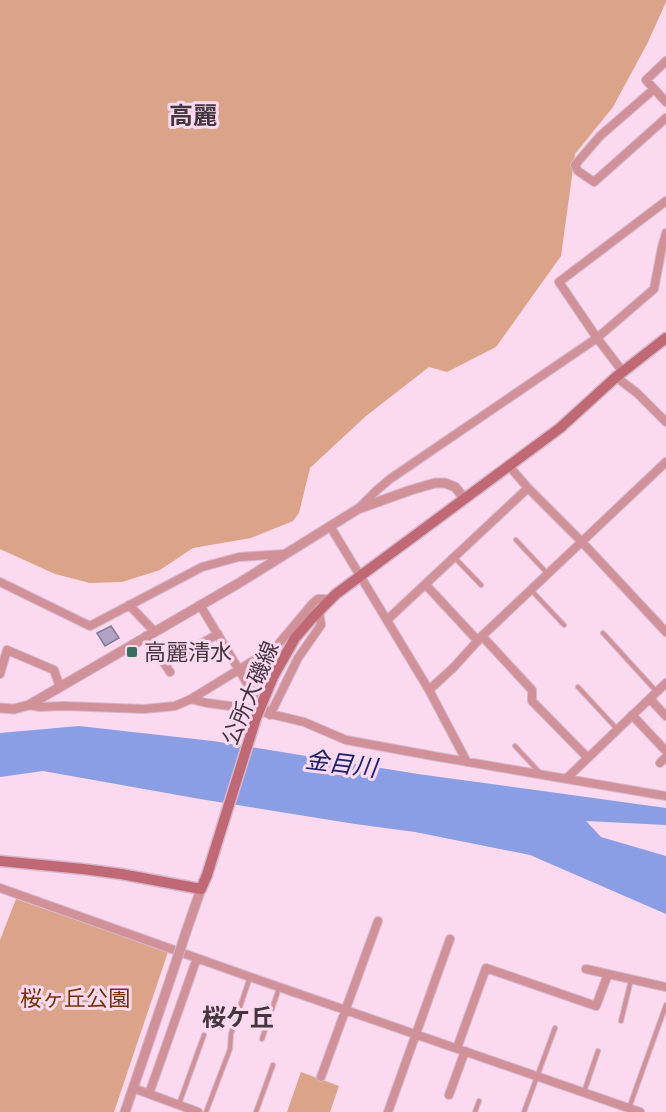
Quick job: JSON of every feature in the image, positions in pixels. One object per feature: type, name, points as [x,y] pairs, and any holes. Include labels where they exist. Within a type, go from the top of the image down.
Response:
[{"type":"main road","name":"公所大磯線","points":[[201,889],[256,718],[273,677],[295,638],[331,599],[359,576],[560,428],[666,338]]},
{"type":"main road","points":[[0,861],[83,868],[201,889]]},
{"type":"street","points":[[666,62],[646,80],[666,102]]},
{"type":"street","points":[[654,89],[600,136],[575,165],[578,171],[594,182],[666,118]]},
{"type":"street","points":[[666,201],[559,282],[620,375],[666,422]]},
{"type":"street","points":[[358,509],[390,479],[597,338],[654,289],[666,233]]},
{"type":"street","points":[[429,690],[548,573],[666,462]]},
{"type":"street","points":[[509,466],[666,632]]},
{"type":"street","points":[[0,708],[14,709],[29,705],[358,509],[435,483],[445,483],[454,487],[465,499]]},
{"type":"street","points":[[387,620],[528,488]]},
{"type":"street","points":[[330,526],[429,690],[468,762]]},
{"type":"street","points":[[0,582],[90,626],[202,567],[239,557],[285,554]]},
{"type":"street","points":[[426,585],[532,690],[532,701],[588,758]]},
{"type":"street","points":[[29,705],[144,709],[175,706],[191,699],[276,647],[313,603],[318,600],[331,599]]},
{"type":"street","points":[[129,604],[150,633],[170,672]]},
{"type":"street","points":[[200,605],[254,695],[270,715]]},
{"type":"street","points":[[270,715],[298,658],[321,625],[319,611]]},
{"type":"street","points":[[182,654],[218,634]]},
{"type":"street","points":[[0,674],[7,650],[54,670],[60,687]]},
{"type":"street","points":[[567,778],[666,683]]},
{"type":"street","points":[[191,699],[245,708],[304,722],[346,740],[666,796]]},
{"type":"street","points":[[650,699],[666,716]]},
{"type":"street","points":[[632,715],[666,751]]},
{"type":"street","points":[[0,888],[584,1092],[628,1110],[640,1112]]},
{"type":"street","points":[[125,1112],[201,889]]},
{"type":"street","points":[[321,1077],[378,921]]},
{"type":"street","points":[[388,1112],[450,939]]},
{"type":"street","points":[[149,1094],[197,958]]},
{"type":"street","points":[[449,1095],[486,969],[596,1006],[608,974]]},
{"type":"street","points":[[586,969],[666,987]]},
{"type":"street","points":[[133,1088],[198,1112]]},
{"type":"lane","points":[[516,540],[548,573]]},
{"type":"lane","points":[[455,558],[481,585]]},
{"type":"lane","points":[[531,590],[564,625]]},
{"type":"lane","points":[[603,633],[657,692]]},
{"type":"lane","points":[[578,687],[617,730]]},
{"type":"lane","points":[[515,746],[541,774]]},
{"type":"lane","points":[[206,1112],[230,1049],[231,1034],[250,977]]},
{"type":"lane","points":[[621,1021],[631,979]]},
{"type":"lane","points":[[261,1039],[279,987]]},
{"type":"lane","points":[[628,1110],[666,1005]]},
{"type":"lane","points":[[524,1112],[555,1028]]},
{"type":"lane","points":[[179,1104],[204,1035]]},
{"type":"lane","points":[[584,1092],[598,1051]]},
{"type":"lane","points":[[256,1112],[273,1065]]},
{"type":"lane","points":[[475,1112],[479,1101]]},
{"type":"green space","points":[[0,0],[666,0],[666,2],[647,44],[613,107],[575,154],[561,256],[496,347],[447,372],[429,367],[366,416],[310,468],[299,513],[293,521],[251,538],[193,548],[160,570],[122,582],[90,583],[55,574],[0,549]]},
{"type":"green space","name":"桜ヶ丘公園","points":[[16,899],[168,952],[114,1112],[0,1112],[0,940]]},
{"type":"green space","points":[[301,1072],[339,1086],[330,1112],[287,1112]]},
{"type":"water","name":"金目川","points":[[79,726],[213,741],[418,774],[666,808],[666,825],[586,821],[601,837],[666,856],[666,914],[530,855],[415,832],[200,799],[43,771],[0,777],[0,733]]},
{"type":"building","points":[[111,626],[119,638],[105,646],[97,633]]},
{"type":"place","name":"高麗清水","points":[[132,652]]},
{"type":"district","name":"高麗","points":[[193,116]]},
{"type":"district","name":"桜ケ丘","points":[[238,1018]]}]
